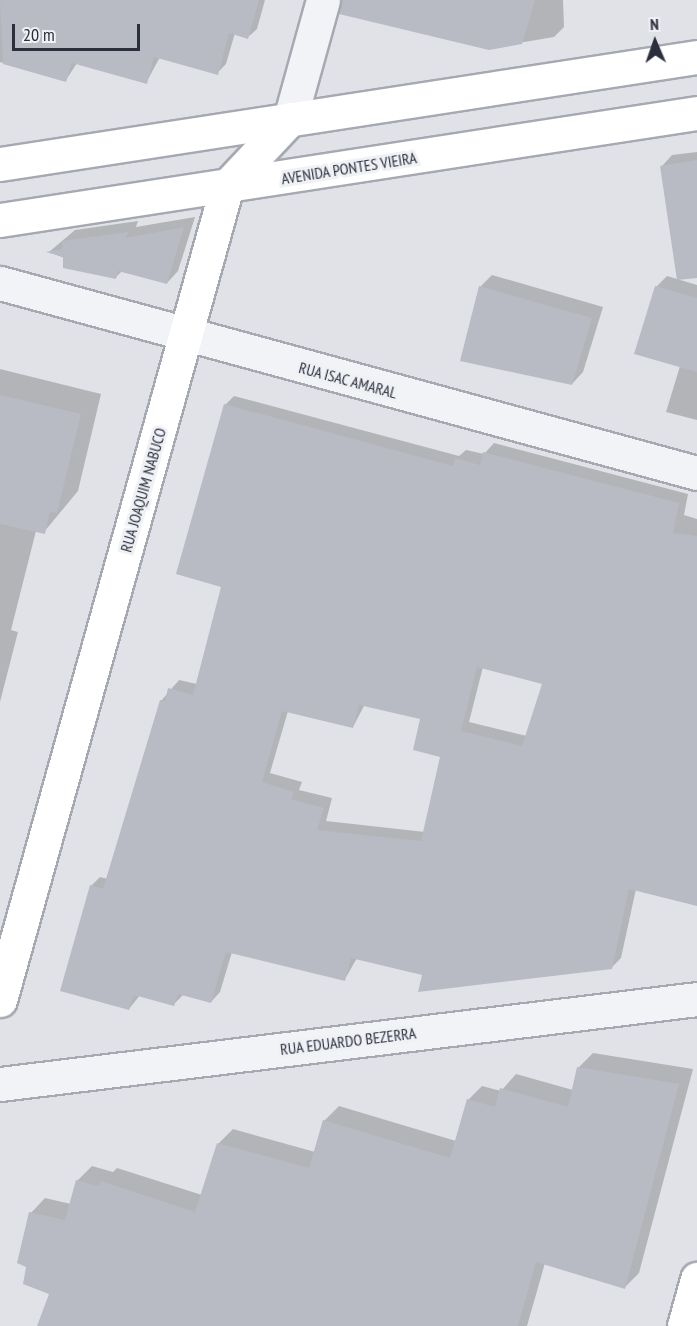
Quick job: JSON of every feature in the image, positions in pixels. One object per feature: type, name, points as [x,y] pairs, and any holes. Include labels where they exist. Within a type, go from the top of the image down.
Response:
[{"type":"main road","points":[[0,164],[697,57]]},
{"type":"main road","name":"AVENIDA PONTES VIEIRA","points":[[0,220],[697,113]]},
{"type":"main road","name":"RUA JOAQUIM NABUCO","points":[[0,1000],[227,186],[290,119]]},
{"type":"main road","points":[[684,1326],[697,1279]]},
{"type":"street","name":"RUA JOAQUIM NABUCO","points":[[290,119],[323,0]]},
{"type":"street","name":"RUA ISAC AMARAL","points":[[0,283],[185,337],[697,473]]},
{"type":"street","name":"RUA EDUARDO BEZERRA","points":[[0,1084],[697,999]]},
{"type":"building","points":[[0,0],[259,0],[248,39],[229,33],[218,75],[154,57],[147,84],[72,63],[66,82],[3,64]]},
{"type":"building","points":[[341,0],[535,0],[522,44],[489,50],[339,14]]},
{"type":"building","points":[[697,160],[697,278],[677,280],[660,166]]},
{"type":"building","points":[[184,227],[167,284],[118,271],[116,279],[63,268],[63,257],[46,252],[62,249],[62,241],[128,232],[126,238]]},
{"type":"building","points":[[479,286],[592,318],[572,385],[460,361]]},
{"type":"building","points":[[655,286],[697,298],[697,372],[634,354]]},
{"type":"building","points":[[0,395],[81,414],[57,513],[50,511],[45,534],[0,524]]},
{"type":"building","points":[[224,404],[453,466],[455,458],[480,465],[483,452],[679,503],[673,533],[697,536],[697,906],[629,889],[612,969],[418,992],[422,975],[351,958],[345,981],[226,952],[211,1003],[178,994],[174,1006],[134,995],[129,1010],[60,991],[90,885],[103,889],[160,700],[165,701],[168,688],[193,695],[221,587],[176,574]],"holes":[[[477,667],[542,684],[522,746],[461,731]],[[359,705],[420,719],[413,750],[440,757],[421,841],[317,830],[324,808],[291,799],[294,792],[262,782],[282,711],[353,728]]]},
{"type":"building","points":[[577,1067],[679,1084],[625,1289],[536,1262],[518,1326],[37,1326],[49,1294],[23,1284],[26,1267],[17,1263],[29,1212],[65,1220],[76,1180],[99,1186],[101,1181],[195,1212],[217,1143],[309,1168],[323,1120],[450,1158],[467,1099],[495,1107],[500,1088],[568,1107]]}]
